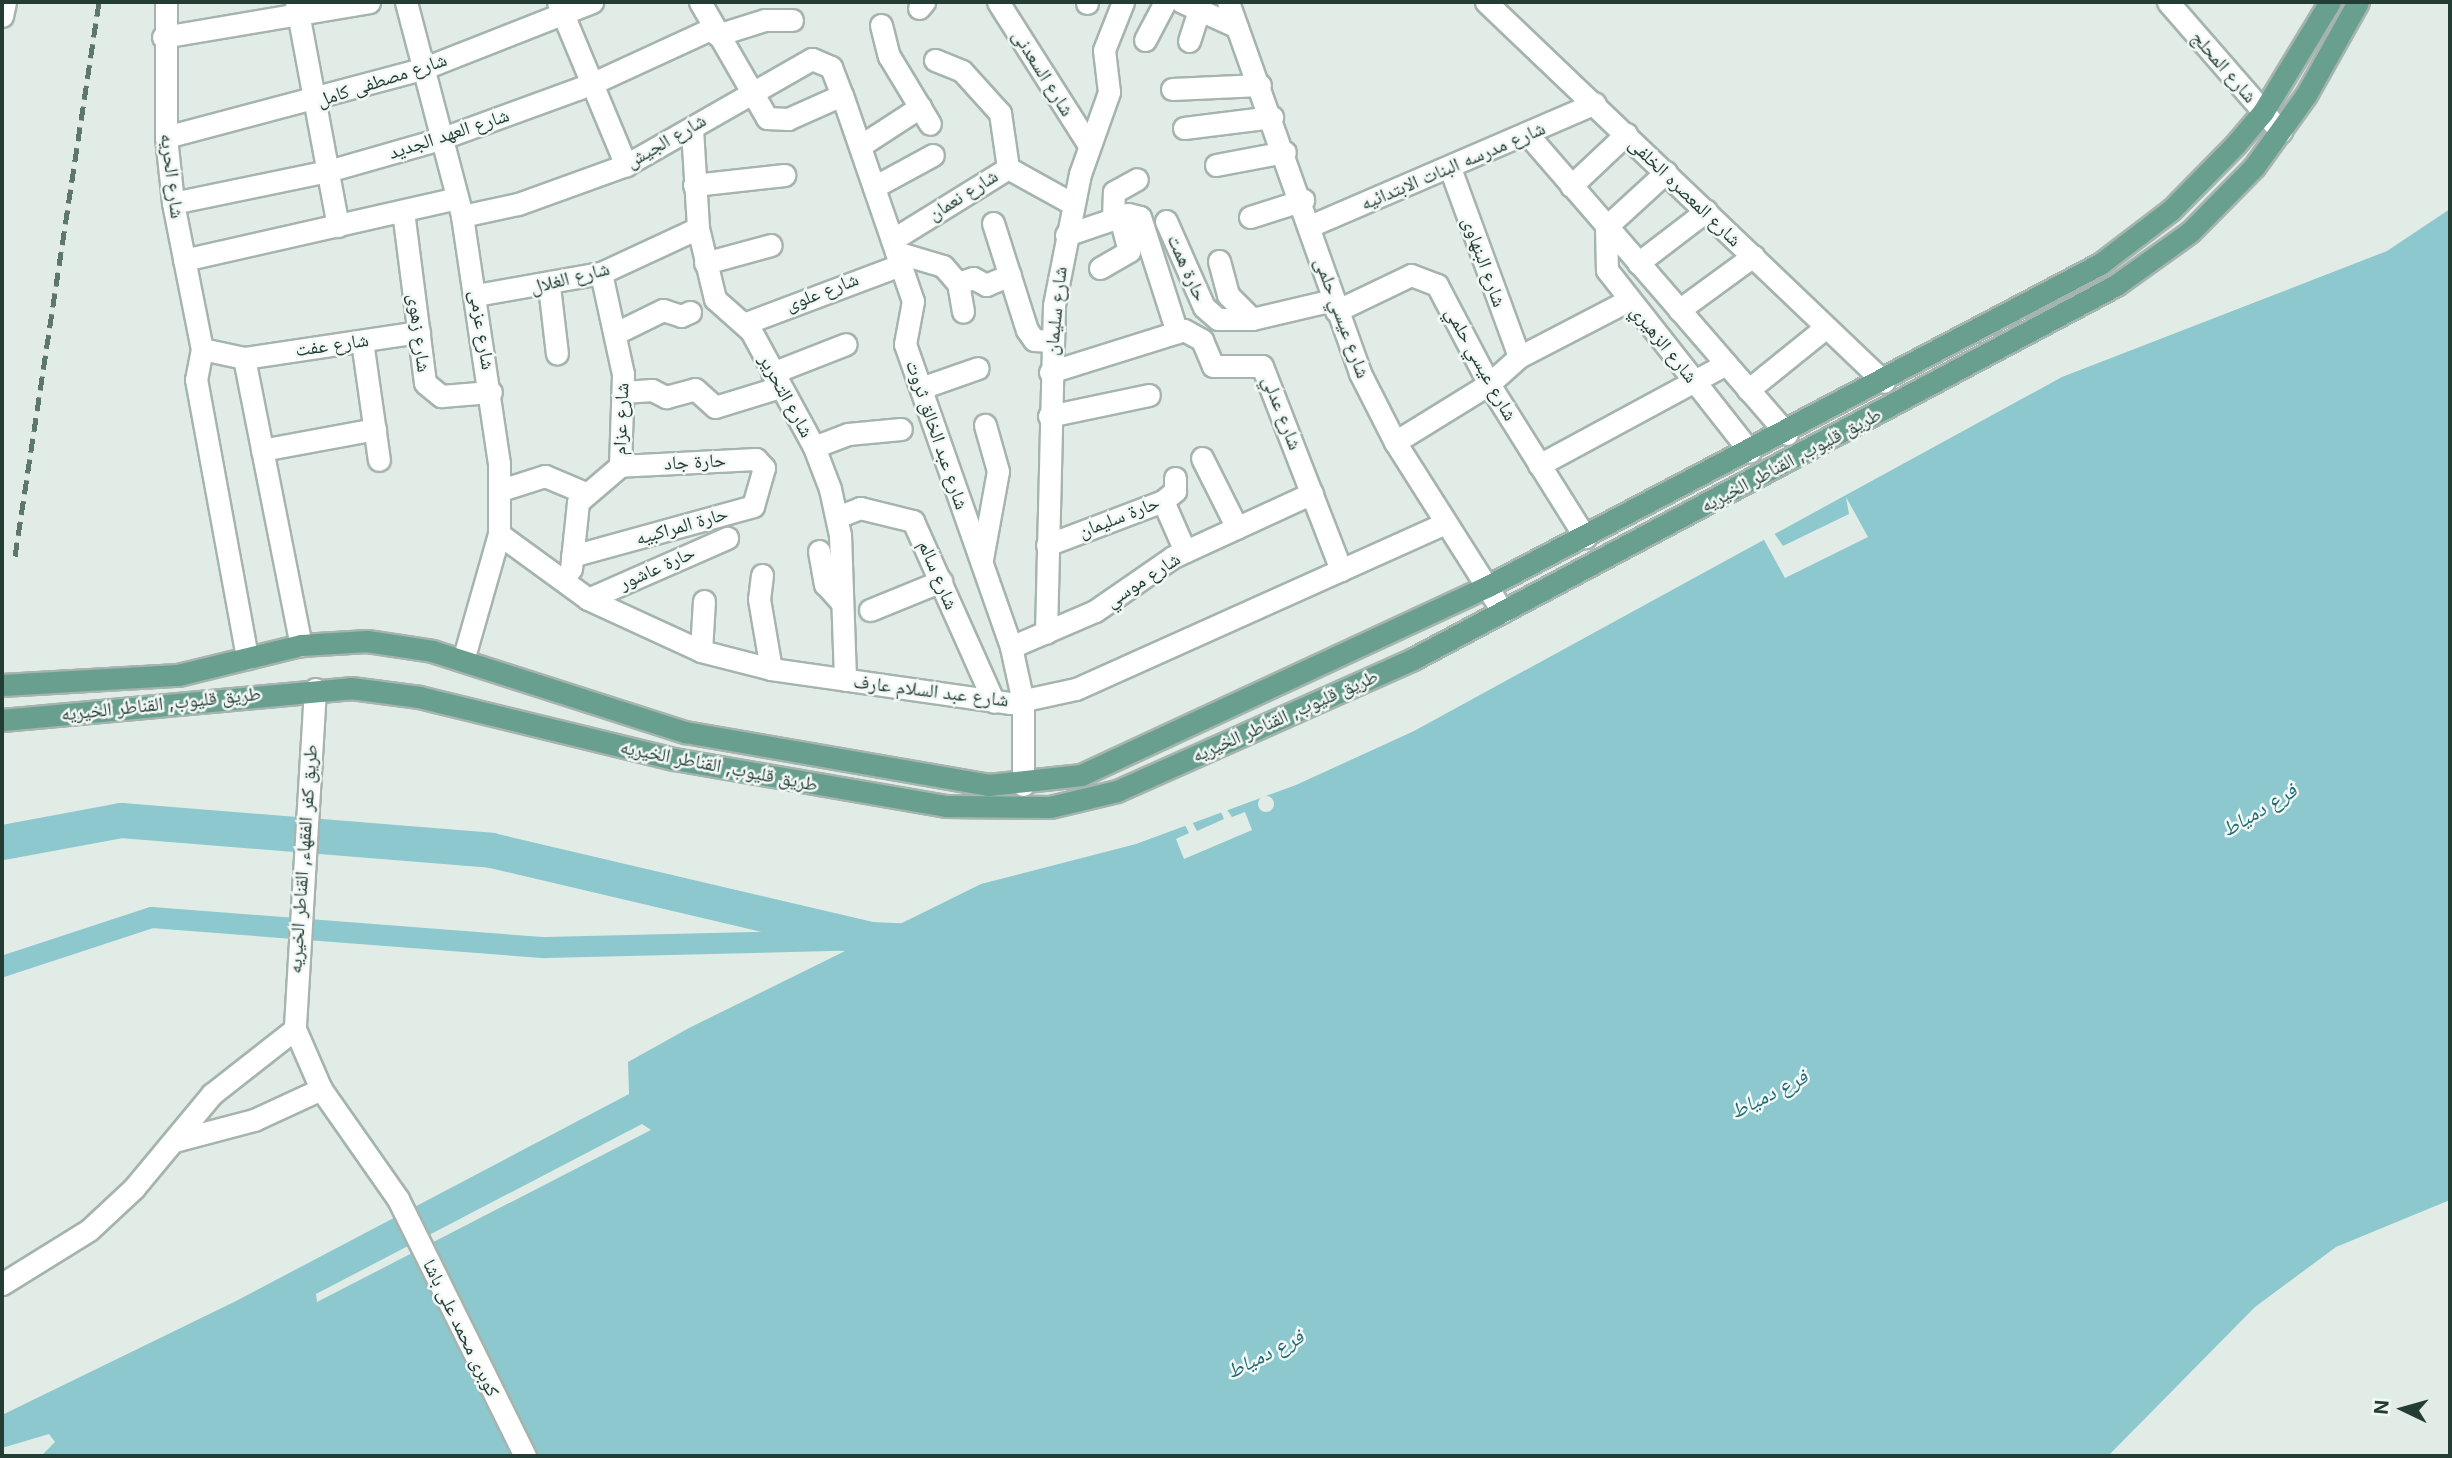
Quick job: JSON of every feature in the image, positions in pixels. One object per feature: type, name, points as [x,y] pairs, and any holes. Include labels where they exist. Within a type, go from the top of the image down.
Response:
[{"type":"main road","name":"طريق قليوب, القناطر الخيريه","points":[[2,684],[178,675],[301,645],[367,641],[463,660],[685,732],[953,781],[1023,785],[1108,765],[1488,586],[1585,537],[1884,382],[2137,239],[2203,179],[2263,112],[2330,2]]},
{"type":"main road","name":"طريق قليوب, القناطر الخيريه","points":[[2,720],[316,689],[419,696],[674,759],[946,806],[1015,810],[1117,791],[1503,612],[2116,285],[2215,209],[2281,132],[2358,2]]},
{"type":"street","points":[[2,16],[5,2]]},
{"type":"street","name":"شارع الحريه","points":[[166,2],[163,37],[166,137],[173,203],[202,349],[196,379],[247,658]]},
{"type":"street","points":[[163,37],[297,10],[369,2]]},
{"type":"street","name":"شارع عزمى","points":[[406,2],[459,207],[491,392],[501,490],[499,534],[463,660]]},
{"type":"street","name":"شارع مصطفى كامل","points":[[166,137],[315,102],[422,69],[560,8],[592,2]]},
{"type":"street","name":"شارع السعدنى","points":[[999,2],[1088,144]]},
{"type":"street","name":"شارع سليمان","points":[[1046,633],[1051,341],[1073,204],[1088,144],[1109,92],[1104,50],[1122,2]]},
{"type":"street","points":[[1145,40],[1166,2]]},
{"type":"street","name":"شارع عيسي حلمى","points":[[1228,2],[1303,200],[1335,306],[1395,442],[1503,612]]},
{"type":"street","name":"شارع المعصره الخلفى","points":[[1486,2],[1595,103],[1884,382]]},
{"type":"street","name":"شارع المحلج","points":[[2168,2],[2281,132]]},
{"type":"street","points":[[708,3],[715,32],[759,112],[778,121],[842,95]]},
{"type":"street","points":[[1189,41],[1191,6],[1237,27]]},
{"type":"street","points":[[560,8],[626,165]]},
{"type":"street","points":[[297,10],[338,226]]},
{"type":"street","name":"شارع العهد الجديد","points":[[173,203],[328,171],[440,139],[591,84],[715,32],[765,20],[792,20]]},
{"type":"street","points":[[860,146],[925,116],[889,56],[881,24]]},
{"type":"street","name":"شارع الجيش","points":[[184,260],[403,211],[518,204],[626,165],[692,129],[747,91],[819,60],[831,67],[842,95]]},
{"type":"street","points":[[935,60],[962,71],[994,106],[1008,168]]},
{"type":"street","points":[[1172,89],[1260,85]]},
{"type":"street","name":"شارع عبد الخالق ثروت","points":[[842,95],[914,311],[905,344],[1011,647],[1023,702],[1023,785]]},
{"type":"street","name":"شارع مدرسه البنات الابتدائيه","points":[[1310,226],[1529,136],[1595,103]]},
{"type":"street","points":[[1184,128],[1272,117]]},
{"type":"street","name":"شارع التحرير","points":[[692,129],[698,228],[705,264],[719,308],[746,323],[814,447],[837,517],[845,680]]},
{"type":"street","points":[[1571,186],[1626,134]]},
{"type":"street","name":"شارع الزهيري","points":[[1529,136],[1787,433]]},
{"type":"street","points":[[1216,165],[1285,152]]},
{"type":"street","points":[[874,187],[933,155]]},
{"type":"street","name":"شارع نعمان","points":[[896,252],[1008,168],[1073,204]]},
{"type":"street","name":"شارع البنهاوى","points":[[1450,168],[1519,356]]},
{"type":"street","points":[[1606,227],[1666,172]]},
{"type":"street","points":[[694,185],[784,175]]},
{"type":"street","points":[[1100,268],[1129,251],[1116,218],[1114,192],[1137,179]]},
{"type":"street","points":[[1250,217],[1303,200]]},
{"type":"street","name":"شارع زهوى","points":[[403,211],[425,383],[434,394],[491,392]]},
{"type":"street","points":[[1638,263],[1706,211]]},
{"type":"street","points":[[1050,372],[1177,332],[1140,217],[1116,218],[1066,235]]},
{"type":"street","points":[[993,223],[1030,336],[1051,341]]},
{"type":"street","name":"حارة همت","points":[[1149,239],[1168,226],[1195,287],[1218,319],[1252,319],[1335,306]]},
{"type":"street","name":"شارع الزهيري","points":[[1606,227],[1607,270],[1750,452]]},
{"type":"street","name":"شارع الغلال","points":[[476,295],[549,286],[601,273],[698,228]]},
{"type":"street","points":[[705,264],[771,245]]},
{"type":"street","points":[[896,252],[943,266],[958,283],[963,312]]},
{"type":"street","name":"شارع علوى","points":[[746,323],[896,252]]},
{"type":"street","points":[[1679,310],[1753,256]]},
{"type":"street","points":[[1157,266],[1182,257]]},
{"type":"street","points":[[1219,261],[1228,295],[1252,319]]},
{"type":"street","name":"شارع عزام","points":[[583,492],[620,466],[624,393],[618,332],[601,273]]},
{"type":"street","points":[[958,283],[973,278],[986,285],[1010,275]]},
{"type":"street","name":"شارع عيسي حلمي","points":[[1335,306],[1402,278],[1430,279],[1489,384],[1585,537]]},
{"type":"street","points":[[549,286],[557,354]]},
{"type":"street","points":[[1165,293],[1195,287]]},
{"type":"street","points":[[1395,442],[1489,384],[1519,356],[1629,300]]},
{"type":"street","points":[[618,332],[663,310],[681,316],[690,312]]},
{"type":"street","points":[[1748,390],[1826,327]]},
{"type":"street","name":"شارع عفت","points":[[244,358],[419,332]]},
{"type":"street","name":"شارع عدلي","points":[[1177,332],[1198,334],[1213,366],[1249,363],[1265,369],[1341,570]]},
{"type":"street","points":[[362,341],[379,460]]},
{"type":"street","points":[[624,393],[652,390],[666,397],[695,389],[715,407],[776,380],[846,344]]},
{"type":"street","points":[[202,349],[244,358],[301,645]]},
{"type":"street","points":[[1539,465],[1726,364]]},
{"type":"street","points":[[921,388],[978,368]]},
{"type":"street","points":[[1049,416],[1149,395]]},
{"type":"street","points":[[981,562],[998,471],[985,425]]},
{"type":"street","points":[[262,450],[375,429]]},
{"type":"street","points":[[814,447],[848,434],[901,429]]},
{"type":"street","points":[[1202,458],[1237,528]]},
{"type":"street","name":"حارة جاد","points":[[620,466],[756,459],[764,468]]},
{"type":"street","name":"حارة المراكبيه","points":[[572,556],[753,506],[764,468]]},
{"type":"street","points":[[501,490],[545,477],[583,492],[569,587]]},
{"type":"street","name":"حارة سليمان","points":[[1047,545],[1163,502],[1175,491],[1175,478]]},
{"type":"street","name":"شارع موسي","points":[[1011,647],[1095,611],[1185,551],[1312,493]]},
{"type":"street","points":[[1163,502],[1185,551]]},
{"type":"street","name":"شارع سالم","points":[[837,517],[860,508],[913,521],[993,702]]},
{"type":"street","name":"شارع عبد السلام عارف","points":[[499,534],[588,599],[701,651],[771,669],[993,702],[1023,702],[1076,689],[1445,523]]},
{"type":"street","name":"حارة عاشور","points":[[588,599],[727,538]]},
{"type":"street","points":[[819,551],[825,584],[842,603]]},
{"type":"street","points":[[762,575],[759,599],[771,669]]},
{"type":"street","points":[[870,611],[941,581]]},
{"type":"street","points":[[701,651],[704,601]]},
{"type":"street","name":"طريق كفر الفقهاء, القناطر الخيريه","points":[[316,689],[292,993],[295,1028],[321,1089],[398,1199]]},
{"type":"street","points":[[2,1284],[89,1230],[174,1140],[212,1094],[295,1028]]},
{"type":"street","points":[[174,1140],[254,1120],[321,1089]]},
{"type":"street","name":"كوبرى محمد على باشا","points":[[398,1199],[525,1456]]},
{"type":"water","name":"فرع دمياط","points":[[2450,209],[2450,1200],[2336,1247],[2255,1307],[2108,1456],[41,1456],[55,1442],[49,1434],[2,1448],[2,1415],[236,1301],[629,1094],[628,1062],[689,1028],[981,884],[1136,844],[1296,785],[1414,731],[2062,377],[2387,251]],"holes":[[[642,1124],[651,1130],[317,1302],[316,1294]]]},
{"type":"pier","points":[[1846,497],[1868,537],[1785,578],[1763,538],[1774,533],[1783,546],[1849,514]]},
{"type":"pier","points":[[1266,796],[1272,798],[1272,810],[1266,812],[1260,810],[1258,804],[1260,798]]},
{"type":"pier","points":[[1225,807],[1232,817],[1245,812],[1252,830],[1184,859],[1176,839],[1189,833],[1184,823],[1191,820],[1197,831],[1224,819],[1220,810]]},
{"type":"waterway","points":[[2,842],[121,820],[491,850],[870,939],[917,941]]},
{"type":"waterway","points":[[2,966],[151,917],[545,947],[870,939]]},
{"type":"railway","points":[[15,556],[99,2]]}]
